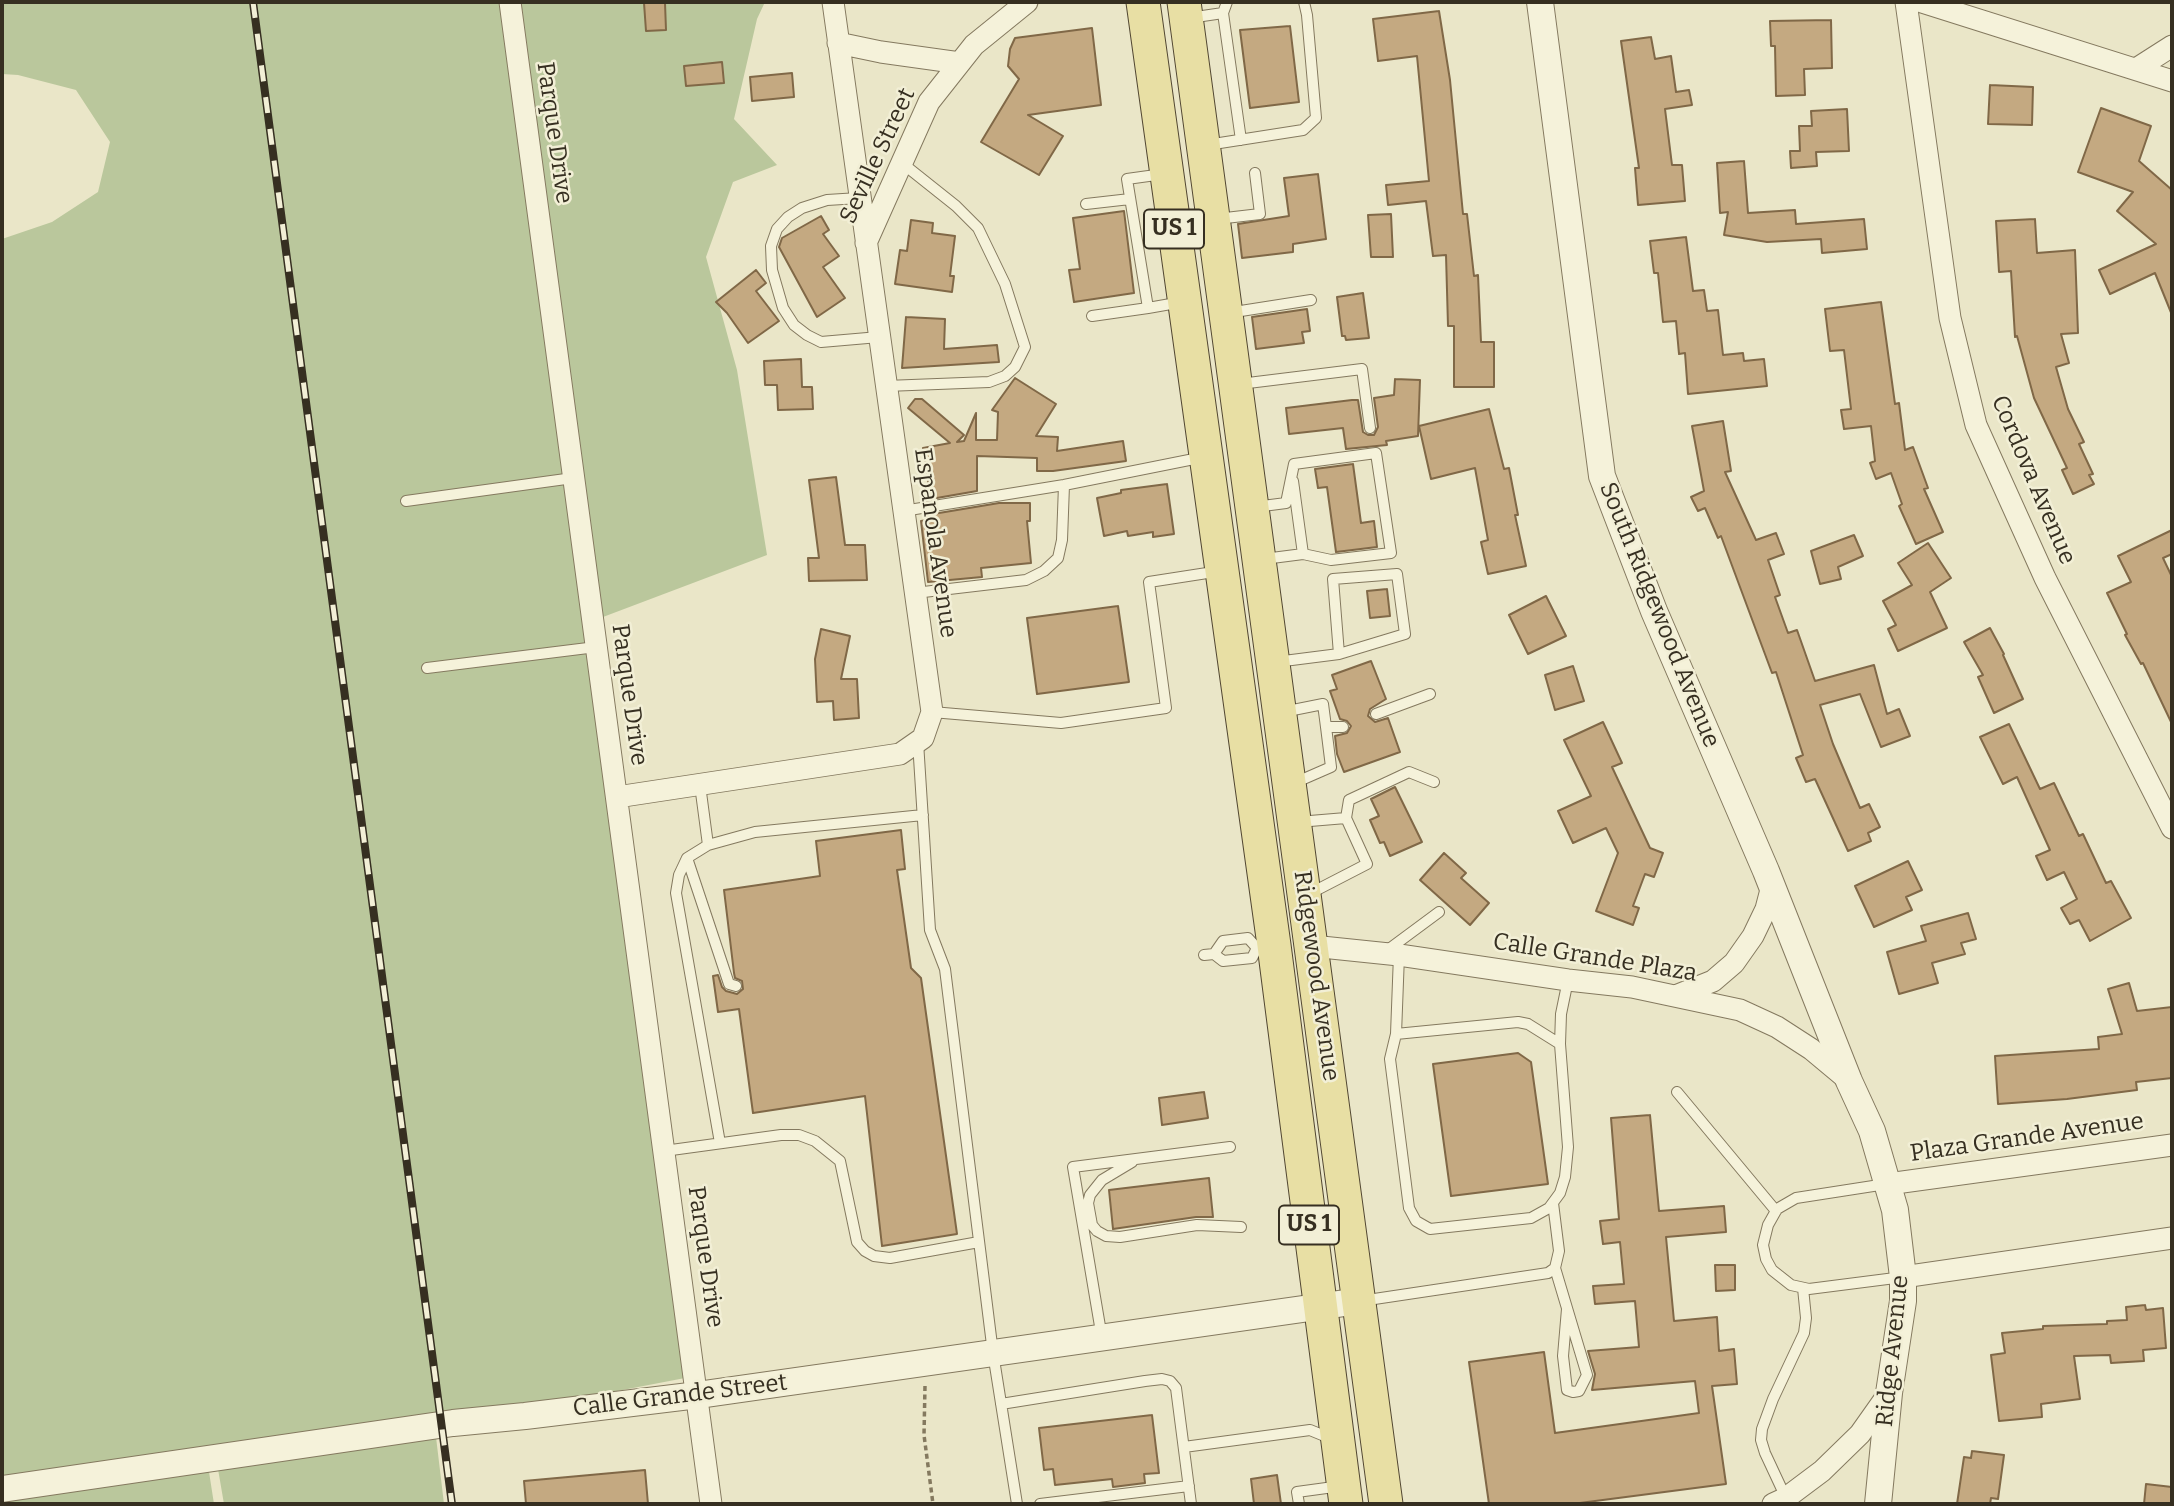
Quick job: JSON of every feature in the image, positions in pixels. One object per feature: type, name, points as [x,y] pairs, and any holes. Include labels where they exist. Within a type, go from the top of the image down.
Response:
[{"type":"main road","name":"US 1","points":[[1143,2],[1205,457]]},
{"type":"main road","name":"US 1","points":[[1185,10],[1236,385]]},
{"type":"main road","name":"Ridgewood Avenue","points":[[1236,385],[1387,1504]]},
{"type":"main road","name":"Ridgewood Avenue","points":[[1205,457],[1265,946],[1320,1307],[1345,1495]]},
{"type":"main road","points":[[1220,571],[1250,592],[1267,617]]},
{"type":"street","name":"Parque Drive","points":[[510,2],[711,1504]]},
{"type":"street","name":"Espanola Avenue","points":[[832,2],[932,712]]},
{"type":"street","name":"Seville Street","points":[[866,244],[929,102],[974,45],[1027,2]]},
{"type":"street","name":"South Ridgewood Avenue","points":[[1540,2],[1602,476],[1654,611],[1772,886],[1849,1081]]},
{"type":"street","name":"Cordova Avenue","points":[[1906,2],[1950,318],[1976,425],[2045,578],[2172,828]]},
{"type":"street","points":[[1922,2],[2172,81]]},
{"type":"street","points":[[838,43],[960,63]]},
{"type":"street","points":[[2136,69],[2172,46]]},
{"type":"street","points":[[617,797],[900,754],[923,738],[932,712]]},
{"type":"street","points":[[1678,995],[1713,981],[1734,963],[1753,936],[1766,909],[1772,886]]},
{"type":"street","name":"Calle Grande Plaza","points":[[1312,946],[1391,954],[1632,987],[1740,1010],[1777,1027],[1811,1049],[1849,1081]]},
{"type":"street","name":"Ridge Avenue","points":[[1849,1081],[1871,1131],[1888,1184],[1895,1210],[1903,1277],[1903,1301],[1889,1392],[1878,1504]]},
{"type":"street","name":"Plaza Grande Avenue","points":[[1888,1184],[2172,1145]]},
{"type":"street","points":[[1903,1277],[2172,1238]]},
{"type":"street","name":"Calle Grande Street","points":[[2,1489],[453,1423],[698,1395],[1359,1301]]},
{"type":"street","points":[[1779,1501],[1822,1471],[1860,1434],[1889,1392]]},
{"type":"lane","points":[[1203,146],[1303,130],[1311,124],[1315,118],[1314,85],[1304,2]]},
{"type":"lane","points":[[1185,10],[1225,7],[1241,140]]},
{"type":"lane","points":[[886,386],[989,382],[1005,376],[1015,366],[1025,346],[1006,284],[978,228],[956,206],[902,163]]},
{"type":"lane","points":[[1148,308],[1127,179],[1166,173]]},
{"type":"lane","points":[[1213,219],[1260,214],[1255,173]]},
{"type":"lane","points":[[859,198],[827,200],[802,208],[788,217],[777,229],[771,246],[772,270],[783,309],[793,325],[807,335],[821,342],[879,337]]},
{"type":"lane","points":[[1086,204],[1130,199]]},
{"type":"lane","points":[[1226,314],[1311,300]]},
{"type":"lane","points":[[1092,316],[1184,302]]},
{"type":"lane","points":[[1236,385],[1363,369],[1370,428]]},
{"type":"lane","points":[[1252,507],[1286,503],[1294,464],[1376,453],[1391,553],[1331,560],[1303,554],[1259,560]]},
{"type":"lane","points":[[904,511],[1065,485],[1205,457]]},
{"type":"lane","points":[[1292,474],[1303,554]]},
{"type":"lane","points":[[406,501],[573,478]]},
{"type":"lane","points":[[915,593],[1026,580],[1044,571],[1058,558],[1062,540],[1065,485]]},
{"type":"lane","points":[[932,712],[1061,723],[1166,708],[1149,582],[1220,571]]},
{"type":"lane","points":[[1273,662],[1339,654],[1405,634],[1397,573],[1333,579],[1339,654]]},
{"type":"lane","points":[[428,668],[596,647]]},
{"type":"lane","points":[[1376,714],[1430,694]]},
{"type":"lane","points":[[1280,712],[1323,704],[1331,766],[1290,785]]},
{"type":"lane","points":[[1326,727],[1343,727]]},
{"type":"lane","points":[[918,742],[930,930],[945,969],[993,1353],[1017,1504]]},
{"type":"lane","points":[[1305,896],[1367,864],[1346,818],[1349,800],[1409,772],[1434,782]]},
{"type":"lane","points":[[701,785],[708,845]]},
{"type":"lane","points":[[720,1143],[676,893],[679,875],[687,858],[708,845],[755,832],[923,815]]},
{"type":"lane","points":[[1295,822],[1346,818]]},
{"type":"lane","points":[[687,858],[729,984],[736,986]]},
{"type":"lane","points":[[1439,912],[1391,954],[1396,1034],[1390,1059],[1409,1208],[1416,1221],[1430,1229],[1531,1218],[1549,1208],[1560,1193],[1565,1177],[1568,1147],[1560,1044],[1561,1014],[1568,980]]},
{"type":"lane","points":[[1248,937],[1265,946],[1252,958],[1223,961],[1209,954],[1223,941],[1248,937]]},
{"type":"lane","points":[[1396,1034],[1518,1022],[1528,1024],[1560,1044]]},
{"type":"lane","points":[[1677,1092],[1776,1211]]},
{"type":"lane","points":[[664,1151],[781,1135],[799,1135],[816,1141],[840,1161],[857,1242],[865,1251],[874,1256],[890,1258],[979,1242]]},
{"type":"lane","points":[[1102,1338],[1073,1167],[1230,1147]]},
{"type":"lane","points":[[1137,1159],[1095,1186],[1088,1203],[1092,1225],[1097,1231],[1106,1236],[1120,1237],[1197,1225],[1241,1227]]},
{"type":"lane","points":[[1888,1184],[1796,1198],[1776,1211],[1763,1245],[1772,1270],[1791,1285],[1803,1288],[1836,1287],[1903,1277]]},
{"type":"lane","points":[[1553,1203],[1559,1251],[1555,1268],[1587,1375],[1579,1391],[1573,1392],[1567,1390],[1563,1356],[1567,1309]]},
{"type":"lane","points":[[1359,1301],[1548,1273],[1555,1268]]},
{"type":"lane","points":[[1779,1501],[1761,1440],[1762,1429],[1804,1333],[1806,1318],[1803,1288]]},
{"type":"lane","points":[[1001,1404],[1162,1379],[1170,1381],[1176,1388],[1191,1504]]},
{"type":"lane","points":[[1184,1447],[1310,1430],[1338,1441]]},
{"type":"lane","points":[[1040,1504],[1189,1486]]},
{"type":"lane","points":[[1299,1504],[1297,1492],[1345,1495]]},
{"type":"path","points":[[925,1363],[924,1435],[933,1504]]},
{"type":"green space","points":[[2,2],[499,2],[685,1378],[581,1398],[2,1477],[2,239],[52,222],[98,192],[110,142],[76,90],[18,75],[2,74]]},
{"type":"green space","points":[[521,2],[765,2],[757,19],[734,119],[777,165],[733,182],[706,257],[737,370],[767,555],[603,617]]},
{"type":"green space","points":[[436,1437],[444,1504],[224,1504],[218,1469]]},
{"type":"green space","points":[[207,1459],[214,1504],[2,1504],[2,1488]]},
{"type":"building","points":[[644,3],[665,3],[666,30],[646,31]]},
{"type":"building","points":[[1439,11],[1450,80],[1463,214],[1467,214],[1474,276],[1478,275],[1481,342],[1494,342],[1494,387],[1454,387],[1454,326],[1448,326],[1446,255],[1433,256],[1426,201],[1388,205],[1386,185],[1429,181],[1417,56],[1378,61],[1373,19]]},
{"type":"building","points":[[1831,20],[1832,68],[1804,69],[1805,95],[1776,96],[1775,46],[1771,46],[1770,21]]},
{"type":"building","points":[[1290,26],[1299,102],[1250,108],[1240,30]]},
{"type":"building","points":[[1092,28],[1101,105],[1028,115],[1063,136],[1039,175],[981,142],[1019,79],[1008,66],[1010,49],[1015,38]]},
{"type":"building","points":[[1651,37],[1655,59],[1671,56],[1676,92],[1689,90],[1692,105],[1665,109],[1672,165],[1682,165],[1685,201],[1638,205],[1635,168],[1639,168],[1621,41]]},
{"type":"building","points":[[722,62],[724,83],[686,86],[684,66]]},
{"type":"building","points":[[792,73],[794,97],[752,101],[750,77]]},
{"type":"building","points":[[1990,85],[2033,87],[2032,125],[1988,124]]},
{"type":"building","points":[[2101,108],[2151,126],[2139,161],[2172,190],[2172,315],[2155,273],[2110,294],[2099,270],[2156,244],[2117,211],[2133,192],[2078,172]]},
{"type":"building","points":[[1847,109],[1849,151],[1816,152],[1817,166],[1791,168],[1790,151],[1800,151],[1799,126],[1812,126],[1811,111]]},
{"type":"building","points":[[1744,161],[1748,213],[1795,210],[1796,224],[1864,219],[1867,249],[1822,253],[1821,239],[1767,242],[1724,235],[1728,212],[1720,213],[1717,163]]},
{"type":"building","points":[[1318,174],[1326,239],[1293,244],[1293,252],[1242,258],[1238,224],[1289,216],[1284,178]]},
{"type":"building","points":[[1124,211],[1134,293],[1074,302],[1069,270],[1080,269],[1073,218]]},
{"type":"building","points":[[1391,214],[1393,257],[1371,257],[1368,215]]},
{"type":"building","points":[[821,216],[829,230],[823,234],[839,256],[823,267],[845,298],[817,317],[779,247],[782,238]]},
{"type":"building","points":[[2035,219],[2037,253],[2075,250],[2078,333],[2061,334],[2069,363],[2056,367],[2068,409],[2084,442],[2079,444],[2093,474],[2089,475],[2094,484],[2073,494],[2062,470],[2067,468],[2034,398],[2017,336],[2015,337],[2011,271],[1999,272],[1996,221]]},
{"type":"building","points":[[911,220],[933,223],[932,233],[955,236],[950,276],[954,276],[952,292],[895,284],[900,250],[907,251]]},
{"type":"building","points":[[1686,237],[1693,291],[1704,290],[1707,311],[1718,310],[1723,355],[1743,353],[1744,361],[1764,359],[1767,386],[1688,394],[1685,353],[1679,354],[1676,321],[1663,322],[1658,273],[1654,273],[1650,241]]},
{"type":"building","points":[[756,270],[766,283],[756,291],[779,321],[748,343],[716,302]]},
{"type":"building","points":[[1363,293],[1369,338],[1346,340],[1345,336],[1342,336],[1337,297]]},
{"type":"building","points":[[1881,302],[1895,404],[1899,403],[1905,450],[1913,447],[1928,488],[1924,489],[1943,532],[1916,544],[1899,506],[1902,504],[1891,473],[1876,479],[1870,463],[1875,461],[1871,426],[1844,429],[1841,410],[1851,409],[1844,350],[1830,351],[1825,309]]},
{"type":"building","points":[[1307,309],[1310,331],[1302,332],[1304,343],[1256,349],[1252,317]]},
{"type":"building","points":[[906,317],[945,319],[944,349],[997,345],[999,362],[902,368]]},
{"type":"building","points":[[801,359],[802,387],[812,387],[813,409],[778,410],[777,385],[765,385],[764,361]]},
{"type":"building","points":[[1015,378],[1056,404],[1036,436],[1058,437],[1057,451],[1123,441],[1126,461],[1037,471],[1037,458],[977,456],[977,491],[931,499],[923,448],[950,443],[908,408],[915,399],[922,399],[964,435],[957,442],[964,441],[976,413],[976,440],[997,440],[998,412],[992,410]]},
{"type":"building","points":[[1395,379],[1420,380],[1418,436],[1386,441],[1387,445],[1346,449],[1343,428],[1289,434],[1286,408],[1358,400],[1363,432],[1374,435],[1378,427],[1374,398],[1394,395]]},
{"type":"building","points":[[1489,409],[1504,469],[1509,468],[1518,515],[1515,515],[1526,566],[1488,574],[1481,542],[1488,540],[1475,468],[1431,479],[1419,426]]},
{"type":"building","points":[[1723,421],[1731,471],[1725,472],[1756,540],[1776,533],[1784,554],[1768,560],[1780,595],[1775,597],[1788,633],[1797,630],[1815,681],[1874,665],[1887,714],[1899,709],[1910,736],[1881,747],[1860,694],[1820,705],[1860,808],[1869,804],[1880,827],[1868,833],[1871,841],[1848,851],[1815,779],[1806,782],[1796,758],[1803,755],[1776,672],[1772,673],[1721,536],[1718,538],[1705,508],[1698,511],[1691,497],[1704,491],[1692,426]]},
{"type":"building","points":[[1353,464],[1361,523],[1374,521],[1377,547],[1336,552],[1327,487],[1318,488],[1315,469]]},
{"type":"building","points":[[836,477],[845,545],[865,545],[867,580],[809,581],[808,558],[819,558],[809,480]]},
{"type":"building","points":[[1167,484],[1174,534],[1153,537],[1153,532],[1128,536],[1127,531],[1104,536],[1097,498],[1121,493],[1121,490]]},
{"type":"building","points":[[999,503],[1030,503],[1030,521],[1027,521],[1031,563],[981,568],[982,577],[928,582],[921,521],[934,519],[933,514]]},
{"type":"building","points":[[2172,530],[2172,554],[2163,558],[2172,577],[2172,724],[2143,663],[2141,664],[2125,635],[2127,634],[2107,593],[2131,582],[2118,556]]},
{"type":"building","points":[[1854,535],[1863,556],[1838,567],[1841,579],[1820,584],[1811,551]]},
{"type":"building","points":[[1928,543],[1951,578],[1930,592],[1947,628],[1898,651],[1888,629],[1896,625],[1883,601],[1912,585],[1898,563]]},
{"type":"building","points":[[1387,589],[1390,616],[1370,618],[1367,591]]},
{"type":"building","points":[[1546,596],[1566,636],[1528,654],[1509,615]]},
{"type":"building","points":[[1118,606],[1129,682],[1037,694],[1027,618]]},
{"type":"building","points":[[1990,628],[2023,699],[1994,713],[1978,677],[1983,675],[1964,642]]},
{"type":"building","points":[[821,629],[850,636],[841,679],[857,679],[859,718],[834,720],[833,701],[817,702],[815,659]]},
{"type":"building","points":[[1371,661],[1386,699],[1370,709],[1368,716],[1375,722],[1388,718],[1400,752],[1344,772],[1337,754],[1335,736],[1347,733],[1351,726],[1340,719],[1330,691],[1337,689],[1332,675]]},
{"type":"building","points":[[1573,666],[1584,701],[1555,710],[1545,675]]},
{"type":"building","points":[[1603,722],[1622,763],[1612,767],[1650,848],[1663,853],[1654,877],[1645,874],[1633,906],[1639,908],[1633,925],[1596,911],[1618,853],[1606,828],[1573,843],[1558,811],[1591,796],[1564,740]]},
{"type":"building","points":[[2009,724],[2040,789],[2054,783],[2079,836],[2083,834],[2106,883],[2111,881],[2131,918],[2090,941],[2079,920],[2070,924],[2061,908],[2077,899],[2064,872],[2047,880],[2036,856],[2050,850],[2017,777],[2003,784],[1980,737]]},
{"type":"building","points":[[1395,787],[1422,842],[1390,856],[1384,842],[1380,843],[1370,820],[1379,816],[1371,799]]},
{"type":"building","points":[[901,830],[905,869],[897,870],[911,968],[921,978],[957,1234],[882,1246],[865,1096],[753,1113],[739,1009],[718,1012],[713,976],[718,975],[726,991],[737,994],[743,989],[742,981],[735,978],[734,973],[724,890],[820,876],[816,841]]},
{"type":"building","points":[[1444,853],[1466,873],[1461,878],[1489,903],[1470,925],[1420,880]]},
{"type":"building","points":[[1908,861],[1922,890],[1906,897],[1912,910],[1874,927],[1855,886]]},
{"type":"building","points":[[1968,913],[1976,939],[1961,943],[1965,954],[1932,963],[1938,983],[1899,994],[1887,952],[1926,941],[1921,926]]},
{"type":"building","points":[[2129,983],[2137,1011],[2172,1007],[2172,1078],[2136,1082],[2137,1090],[1998,1104],[1995,1056],[2099,1049],[2098,1037],[2122,1034],[2108,989]]},
{"type":"building","points":[[1518,1053],[1531,1062],[1548,1184],[1451,1196],[1433,1064]]},
{"type":"building","points":[[1204,1092],[1208,1118],[1162,1125],[1159,1098]]},
{"type":"building","points":[[1650,1115],[1659,1211],[1724,1206],[1726,1232],[1666,1237],[1674,1321],[1717,1317],[1719,1351],[1734,1349],[1737,1384],[1712,1386],[1726,1484],[1572,1504],[1489,1504],[1469,1362],[1544,1352],[1555,1433],[1699,1413],[1695,1381],[1592,1390],[1595,1374],[1588,1351],[1639,1347],[1635,1301],[1595,1304],[1593,1286],[1624,1284],[1620,1242],[1603,1244],[1600,1221],[1619,1219],[1611,1118]]},
{"type":"building","points":[[1209,1178],[1213,1217],[1113,1229],[1109,1190]]},
{"type":"building","points":[[1715,1265],[1735,1265],[1735,1290],[1716,1291]]},
{"type":"building","points":[[2145,1305],[2146,1310],[2163,1308],[2166,1348],[2143,1350],[2144,1361],[2111,1363],[2110,1355],[2074,1356],[2080,1399],[2041,1404],[2042,1417],[1999,1421],[1991,1355],[2005,1353],[2002,1333],[2043,1329],[2043,1326],[2107,1324],[2107,1321],[2127,1320],[2126,1307]]},
{"type":"building","points":[[1152,1415],[1159,1473],[1144,1474],[1145,1483],[1113,1487],[1112,1479],[1055,1485],[1053,1469],[1044,1470],[1039,1428]]},
{"type":"building","points":[[1972,1451],[2004,1455],[1998,1499],[1991,1498],[1990,1504],[1957,1504],[1964,1457],[1971,1458]]},
{"type":"building","points":[[645,1470],[648,1504],[526,1504],[524,1481]]},
{"type":"building","points":[[1277,1475],[1281,1504],[1254,1504],[1251,1479]]},
{"type":"building","points":[[2146,1484],[2172,1487],[2172,1504],[2144,1504]]},
{"type":"railway","points":[[253,2],[452,1504]]}]
